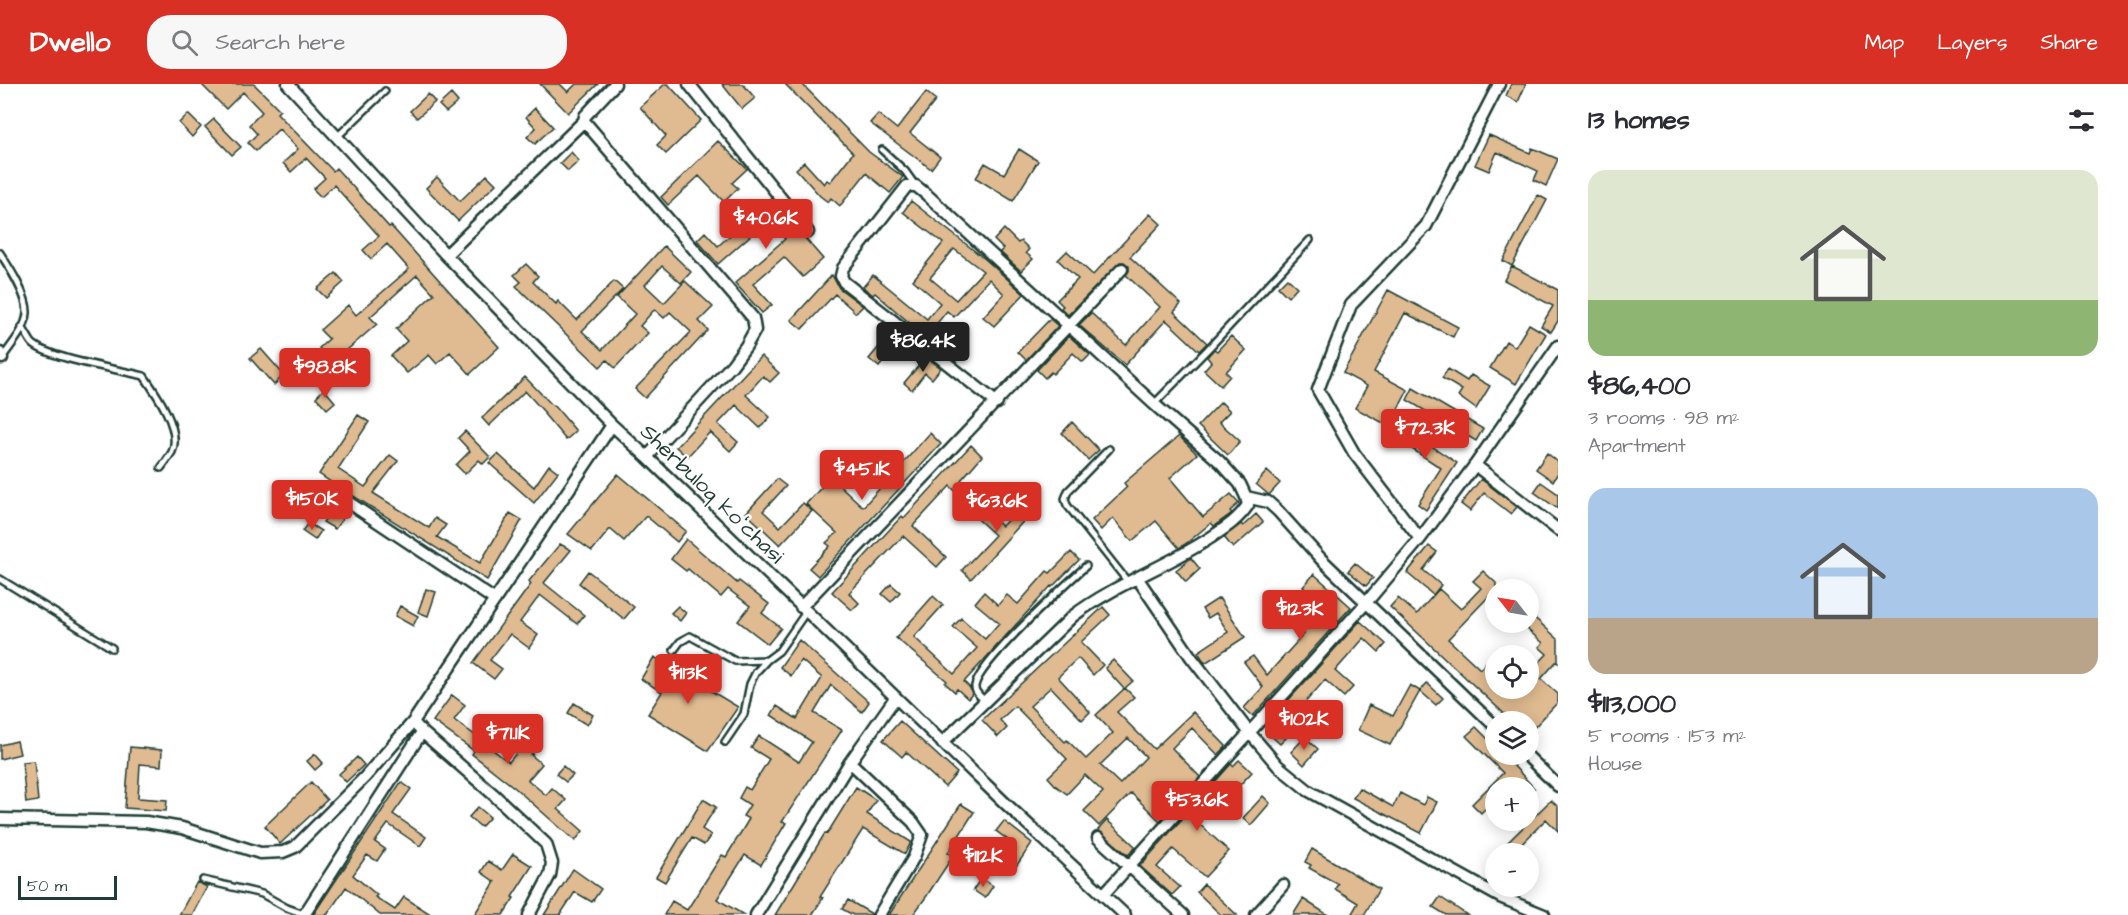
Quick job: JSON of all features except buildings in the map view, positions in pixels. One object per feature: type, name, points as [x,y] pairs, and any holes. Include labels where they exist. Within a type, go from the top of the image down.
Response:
[{"type":"street","name":"Sherbuloq koʻchasi","points":[[288,84],[446,255],[612,425],[942,743],[1125,915]]},
{"type":"street","points":[[446,255],[584,121],[585,116],[615,84]]},
{"type":"street","points":[[688,84],[808,232]]},
{"type":"street","points":[[1420,539],[1354,453],[1318,390],[1350,305],[1426,226],[1499,84]]},
{"type":"street","points":[[584,121],[753,318],[755,330],[739,355],[647,457]]},
{"type":"street","points":[[942,743],[1073,616],[1092,602],[1165,566],[1236,521],[1248,505],[1240,484],[1220,462],[927,195],[916,186],[907,186],[843,268],[841,276],[844,282],[997,403]]},
{"type":"street","points":[[803,609],[1122,269]]},
{"type":"street","points":[[1103,895],[1366,603],[1420,539],[1475,465],[1558,345]]},
{"type":"street","points":[[0,819],[146,822],[182,828],[252,851],[271,854],[295,847],[365,777],[413,722],[612,425]]},
{"type":"street","points":[[1475,465],[1558,530]]},
{"type":"street","points":[[1246,496],[1268,502],[1278,511],[1321,559],[1485,717]]},
{"type":"street","points":[[348,502],[495,600]]},
{"type":"street","points":[[1133,581],[1249,732],[1278,766],[1309,791],[1500,897],[1544,915]]},
{"type":"street","points":[[756,915],[849,762],[895,698]]},
{"type":"street","points":[[413,722],[546,844],[552,863],[550,875],[529,915]]},
{"type":"street","points":[[304,915],[422,732]]},
{"type":"street","points":[[849,762],[913,822],[922,834],[914,857],[879,915]]},
{"type":"street","points":[[1536,765],[1558,786]]},
{"type":"street","points":[[1098,838],[1182,915]]},
{"type":"street","points":[[1256,915],[1283,885]]},
{"type":"lane","points":[[337,137],[385,91]]},
{"type":"lane","points":[[882,150],[905,171],[916,186]]},
{"type":"lane","points":[[1154,404],[1208,350],[1310,240]]},
{"type":"lane","points":[[0,253],[25,298],[27,313],[22,327],[1,356]]},
{"type":"lane","points":[[22,327],[33,344],[49,352],[79,362],[144,376],[158,397],[172,427],[173,450],[161,468]]},
{"type":"lane","points":[[1109,449],[1068,491],[1065,499],[1067,505],[1133,581]]},
{"type":"lane","points":[[985,701],[975,691],[975,685],[982,672],[1012,638],[1086,566]]},
{"type":"lane","points":[[0,579],[111,648]]},
{"type":"lane","points":[[725,742],[744,714],[750,684],[756,672],[779,651],[803,609]]},
{"type":"lane","points":[[674,650],[680,642],[690,636],[735,661],[767,660]]},
{"type":"lane","points":[[203,880],[262,894],[304,915]]}]
